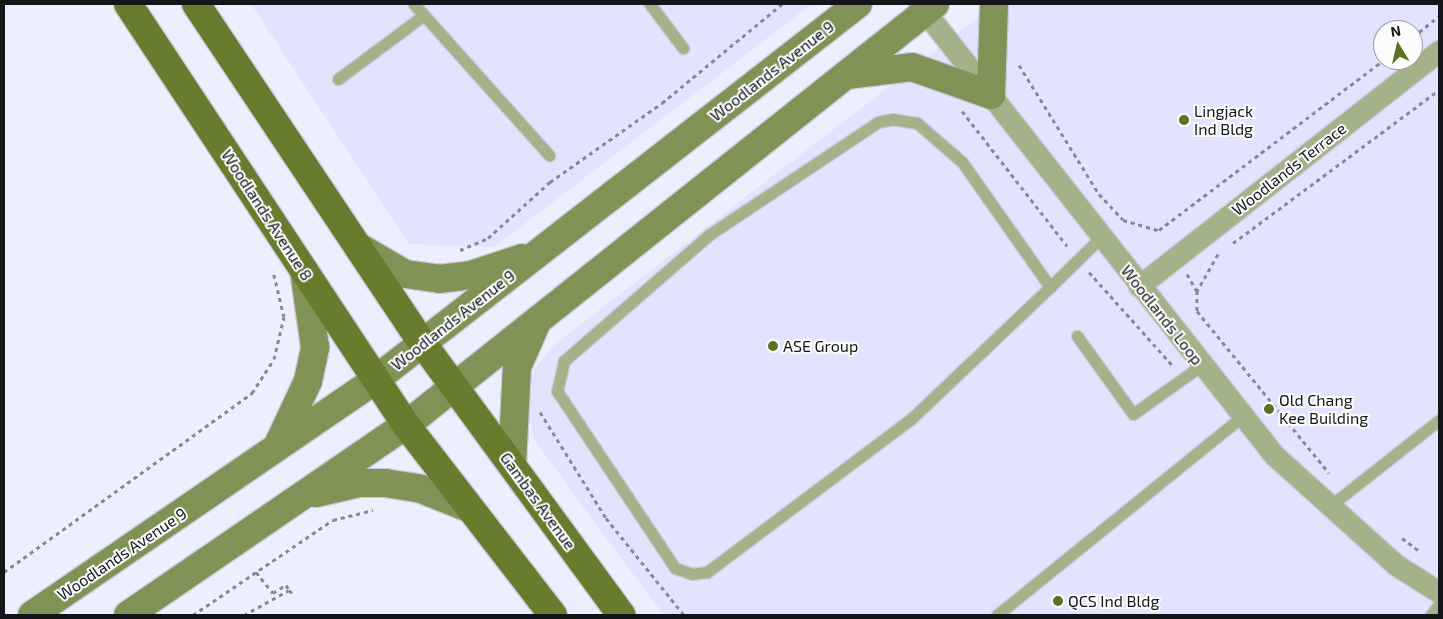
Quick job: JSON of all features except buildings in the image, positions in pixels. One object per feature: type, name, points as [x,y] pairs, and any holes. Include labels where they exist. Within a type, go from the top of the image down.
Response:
[{"type":"main road","name":"Woodlands Avenue 8","points":[[128,4],[406,425]]},
{"type":"main road","points":[[196,4],[423,344],[456,386]]},
{"type":"main road","name":"Woodlands Avenue 9","points":[[32,615],[375,380],[858,4]]},
{"type":"main road","points":[[843,76],[912,68],[991,95],[994,4]]},
{"type":"main road","points":[[144,610],[298,498],[406,425],[843,76],[926,6]]},
{"type":"main road","points":[[359,247],[405,274],[439,279],[471,275],[541,252]]},
{"type":"main road","points":[[278,446],[308,381],[315,347],[304,271]]},
{"type":"main road","points":[[512,465],[517,367],[538,320]]},
{"type":"main road","name":"Gambas Avenue","points":[[456,386],[621,615]]},
{"type":"main road","points":[[406,425],[553,615]]},
{"type":"main road","points":[[298,498],[359,483],[385,483],[421,489],[469,508]]},
{"type":"street","name":"Woodlands Loop","points":[[926,6],[991,95],[1101,237],[1274,455],[1338,500],[1396,565],[1439,592]]},
{"type":"street","name":"Woodlands Terrace","points":[[1139,286],[1439,51]]},
{"type":"lane","points":[[414,4],[549,155]]},
{"type":"lane","points":[[650,4],[683,48]]},
{"type":"lane","points":[[338,79],[424,15]]},
{"type":"lane","points":[[1050,287],[962,162],[917,123],[886,120],[710,234],[564,361],[557,391],[675,568],[692,574],[707,572],[912,419],[1050,287],[1101,237]]},
{"type":"lane","points":[[1077,336],[1133,414],[1202,364]]},
{"type":"lane","points":[[997,615],[1243,416]]},
{"type":"lane","points":[[1338,500],[1439,420]]},
{"type":"lane","points":[[1431,615],[1439,604]]},
{"type":"path","points":[[450,251],[488,238],[543,188],[662,103],[782,4]]},
{"type":"path","points":[[1423,29],[1439,16]]},
{"type":"path","points":[[1016,56],[1021,75],[1098,194],[1123,220],[1159,230],[1373,68]]},
{"type":"path","points":[[1338,500],[1197,311],[1197,291],[1216,255],[1439,90]]},
{"type":"path","points":[[4,572],[252,393],[274,359],[284,317]]},
{"type":"path","points":[[193,615],[333,520],[380,508]]},
{"type":"path","points":[[606,518],[684,615]]},
{"type":"path","points":[[1393,531],[1424,555]]},
{"type":"path","points":[[244,615],[290,591],[286,585],[273,593],[256,572]]},
{"type":"shaded area","points":[[251,4],[812,4],[494,247],[409,244]]},
{"type":"shaded area","points":[[996,4],[1439,4],[1439,615],[664,615],[533,438],[527,399],[534,370],[554,345]]},
{"type":"place","name":"Lingjack Ind Bldg","points":[[1184,120]]},
{"type":"place","name":"ASE Group","points":[[773,346]]},
{"type":"place","name":"Old Chang Kee Building","points":[[1269,409]]},
{"type":"place","name":"QCS Ind Bldg","points":[[1058,601]]}]
